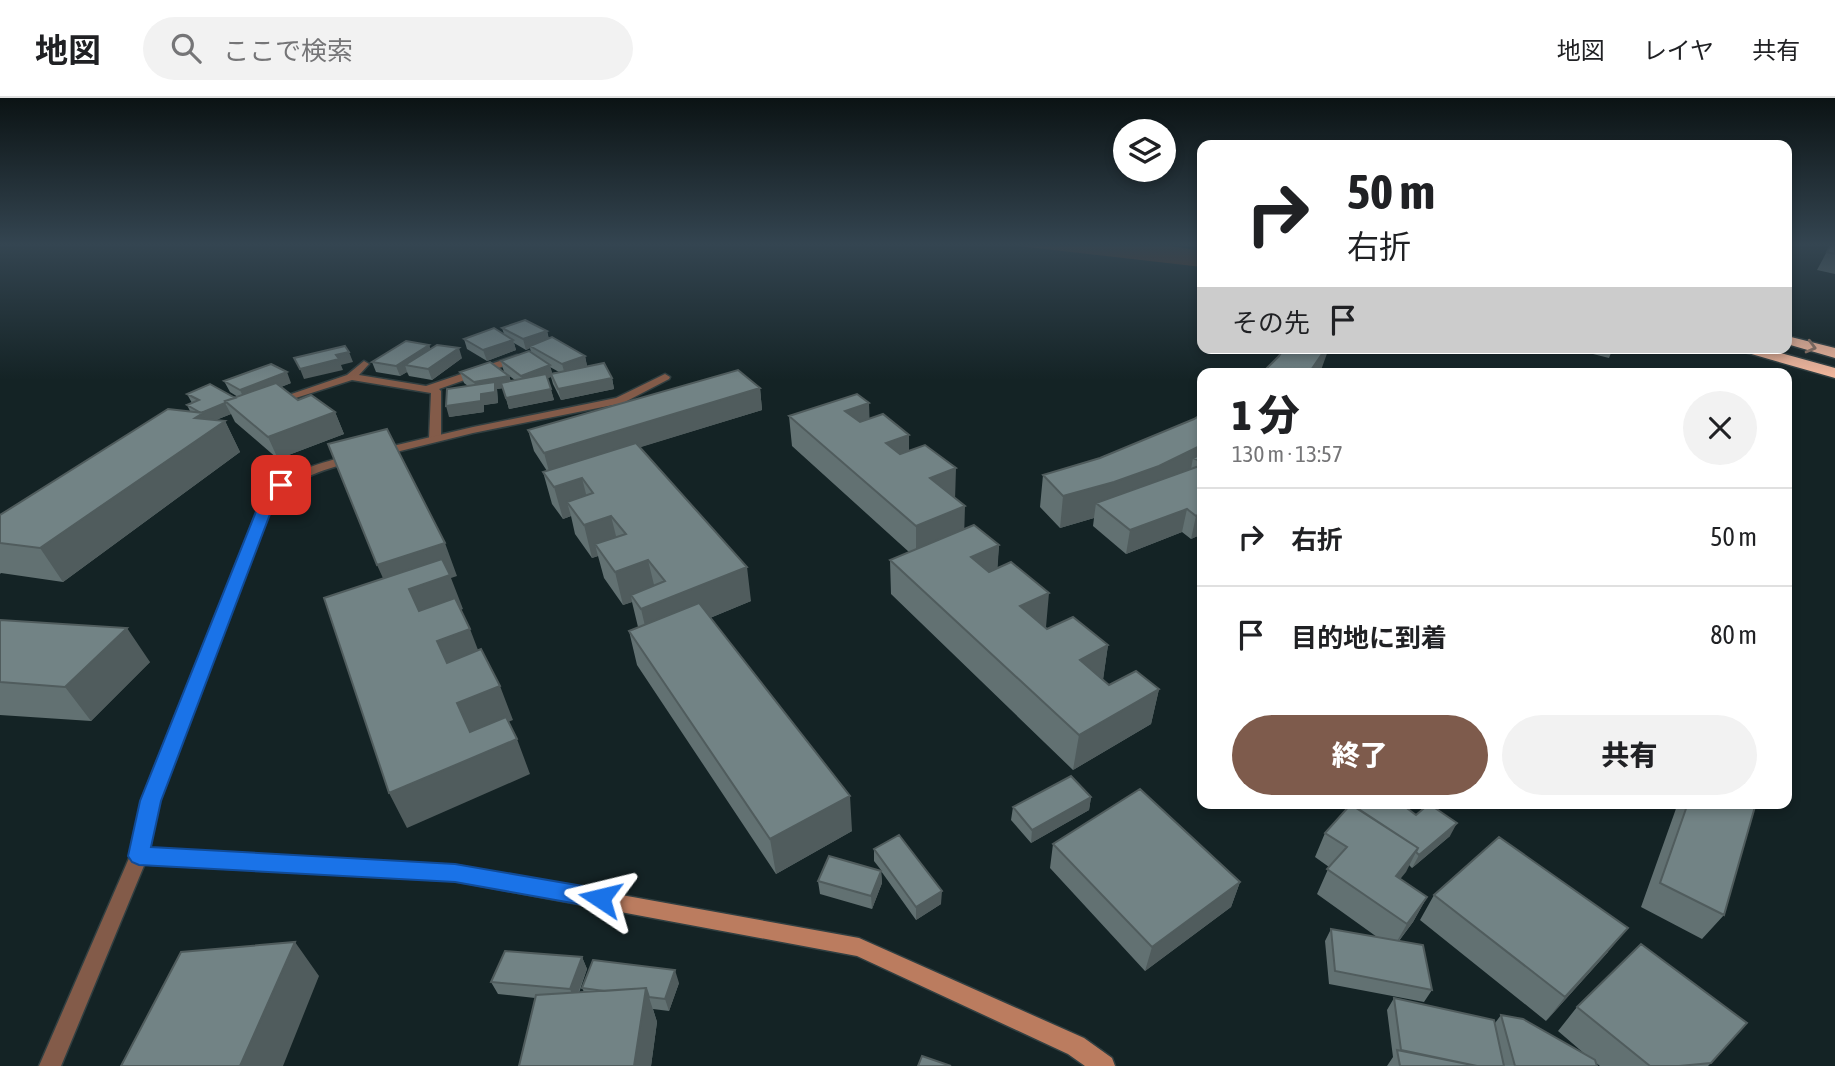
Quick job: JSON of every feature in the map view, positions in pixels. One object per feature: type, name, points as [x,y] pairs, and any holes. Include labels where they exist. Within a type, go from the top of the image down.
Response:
[{"type":"highway","points":[[1792,341],[1835,353]]},
{"type":"highway","points":[[1767,354],[1835,373]]},
{"type":"street","points":[[428,389],[517,358]]},
{"type":"street","points":[[351,377],[364,364]]},
{"type":"street","points":[[262,406],[351,377],[428,389],[436,391],[435,439]]},
{"type":"street","points":[[50,1066],[139,856],[150,801],[268,499],[281,485],[318,467],[435,439],[619,401],[665,377]]},
{"type":"street","points":[[139,856],[455,873],[859,947],[1076,1046],[1104,1066]]},
{"type":"building","points":[[525,320],[547,331],[523,339],[502,328]]},
{"type":"building","points":[[494,328],[513,340],[483,350],[464,339]]},
{"type":"building","points":[[552,337],[585,356],[562,364],[530,346]]},
{"type":"building","points":[[406,341],[429,345],[396,366],[372,362]]},
{"type":"building","points":[[437,345],[459,348],[428,369],[405,365]]},
{"type":"building","points":[[345,346],[349,352],[336,355],[339,359],[300,369],[294,358]]},
{"type":"building","points":[[529,351],[550,365],[521,376],[501,361]]},
{"type":"building","points":[[1322,354],[1312,368],[1267,368],[1279,356]]},
{"type":"building","points":[[490,362],[509,376],[474,382],[460,372]]},
{"type":"building","points":[[604,363],[612,378],[558,389],[551,374]]},
{"type":"building","points":[[271,364],[287,372],[240,390],[224,381]]},
{"type":"building","points":[[738,370],[760,388],[544,453],[528,430]]},
{"type":"building","points":[[546,374],[551,389],[506,398],[501,383]]},
{"type":"building","points":[[495,382],[495,392],[481,394],[481,401],[446,406],[447,389]]},
{"type":"building","points":[[276,383],[298,400],[311,395],[335,412],[268,437],[225,401]]},
{"type":"building","points":[[210,384],[235,398],[201,413],[187,405],[199,400],[187,394]]},
{"type":"building","points":[[857,394],[869,403],[845,411],[860,422],[883,414],[909,435],[886,443],[900,454],[925,445],[956,468],[930,478],[965,506],[916,526],[789,416]]},
{"type":"building","points":[[168,409],[203,413],[195,418],[225,421],[40,548],[0,543],[0,515]]},
{"type":"building","points":[[1197,417],[1197,447],[1159,466],[1063,496],[1043,475],[1100,458]]},
{"type":"building","points":[[387,429],[445,543],[377,565],[328,444]]},
{"type":"building","points":[[636,443],[747,567],[641,609],[631,595],[665,581],[648,560],[615,572],[595,544],[626,534],[611,516],[584,525],[567,502],[593,493],[582,478],[554,487],[543,472]]},
{"type":"building","points":[[1197,467],[1196,516],[1187,509],[1130,530],[1096,503]]},
{"type":"building","points":[[974,525],[999,545],[971,557],[989,572],[1011,562],[1049,593],[1020,606],[1047,629],[1073,617],[1108,645],[1080,660],[1109,685],[1136,671],[1159,689],[1079,735],[890,560]]},
{"type":"building","points":[[442,559],[450,575],[409,589],[419,611],[455,598],[470,629],[437,641],[447,663],[481,649],[500,686],[457,703],[470,732],[506,717],[517,739],[389,793],[324,598]]},
{"type":"building","points":[[699,603],[850,796],[770,839],[629,631]]},
{"type":"building","points":[[0,620],[127,628],[65,687],[0,682]]},
{"type":"building","points":[[1071,776],[1091,797],[1032,830],[1013,807]]},
{"type":"building","points":[[1140,789],[1240,882],[1152,947],[1053,844]]},
{"type":"building","points":[[1347,809],[1359,809],[1418,848],[1396,876],[1427,897],[1407,924],[1327,869],[1347,847],[1325,833]]},
{"type":"building","points":[[1358,809],[1408,809],[1416,815],[1423,809],[1436,809],[1457,823],[1419,855],[1416,852],[1418,848]]},
{"type":"building","points":[[1686,809],[1754,809],[1724,915],[1660,883]]},
{"type":"building","points":[[899,835],[942,891],[916,907],[874,849]]},
{"type":"building","points":[[1499,837],[1628,928],[1565,997],[1434,895]]},
{"type":"building","points":[[829,856],[881,871],[871,896],[818,881]]},
{"type":"building","points":[[1331,929],[1423,945],[1432,990],[1335,971]]},
{"type":"building","points":[[295,942],[240,1066],[121,1066],[181,952]]},
{"type":"building","points":[[1641,944],[1747,1023],[1711,1063],[1650,1066],[1577,1007]]},
{"type":"building","points":[[505,951],[582,957],[570,989],[491,982]]},
{"type":"building","points":[[593,960],[675,970],[665,999],[649,997],[646,988],[604,991],[582,988]]},
{"type":"building","points":[[646,988],[634,1066],[519,1066],[536,995]]},
{"type":"building","points":[[1394,998],[1494,1020],[1504,1066],[1477,1066],[1401,1050]]},
{"type":"building","points":[[1501,1015],[1523,1019],[1595,1060],[1597,1066],[1515,1066]]},
{"type":"building","points":[[1397,1050],[1477,1066],[1400,1066]]},
{"type":"building","points":[[922,1056],[951,1066],[918,1066]]},
{"type":"route","points":[[281,485],[268,499],[150,801],[139,856],[455,873],[600,898]]}]
